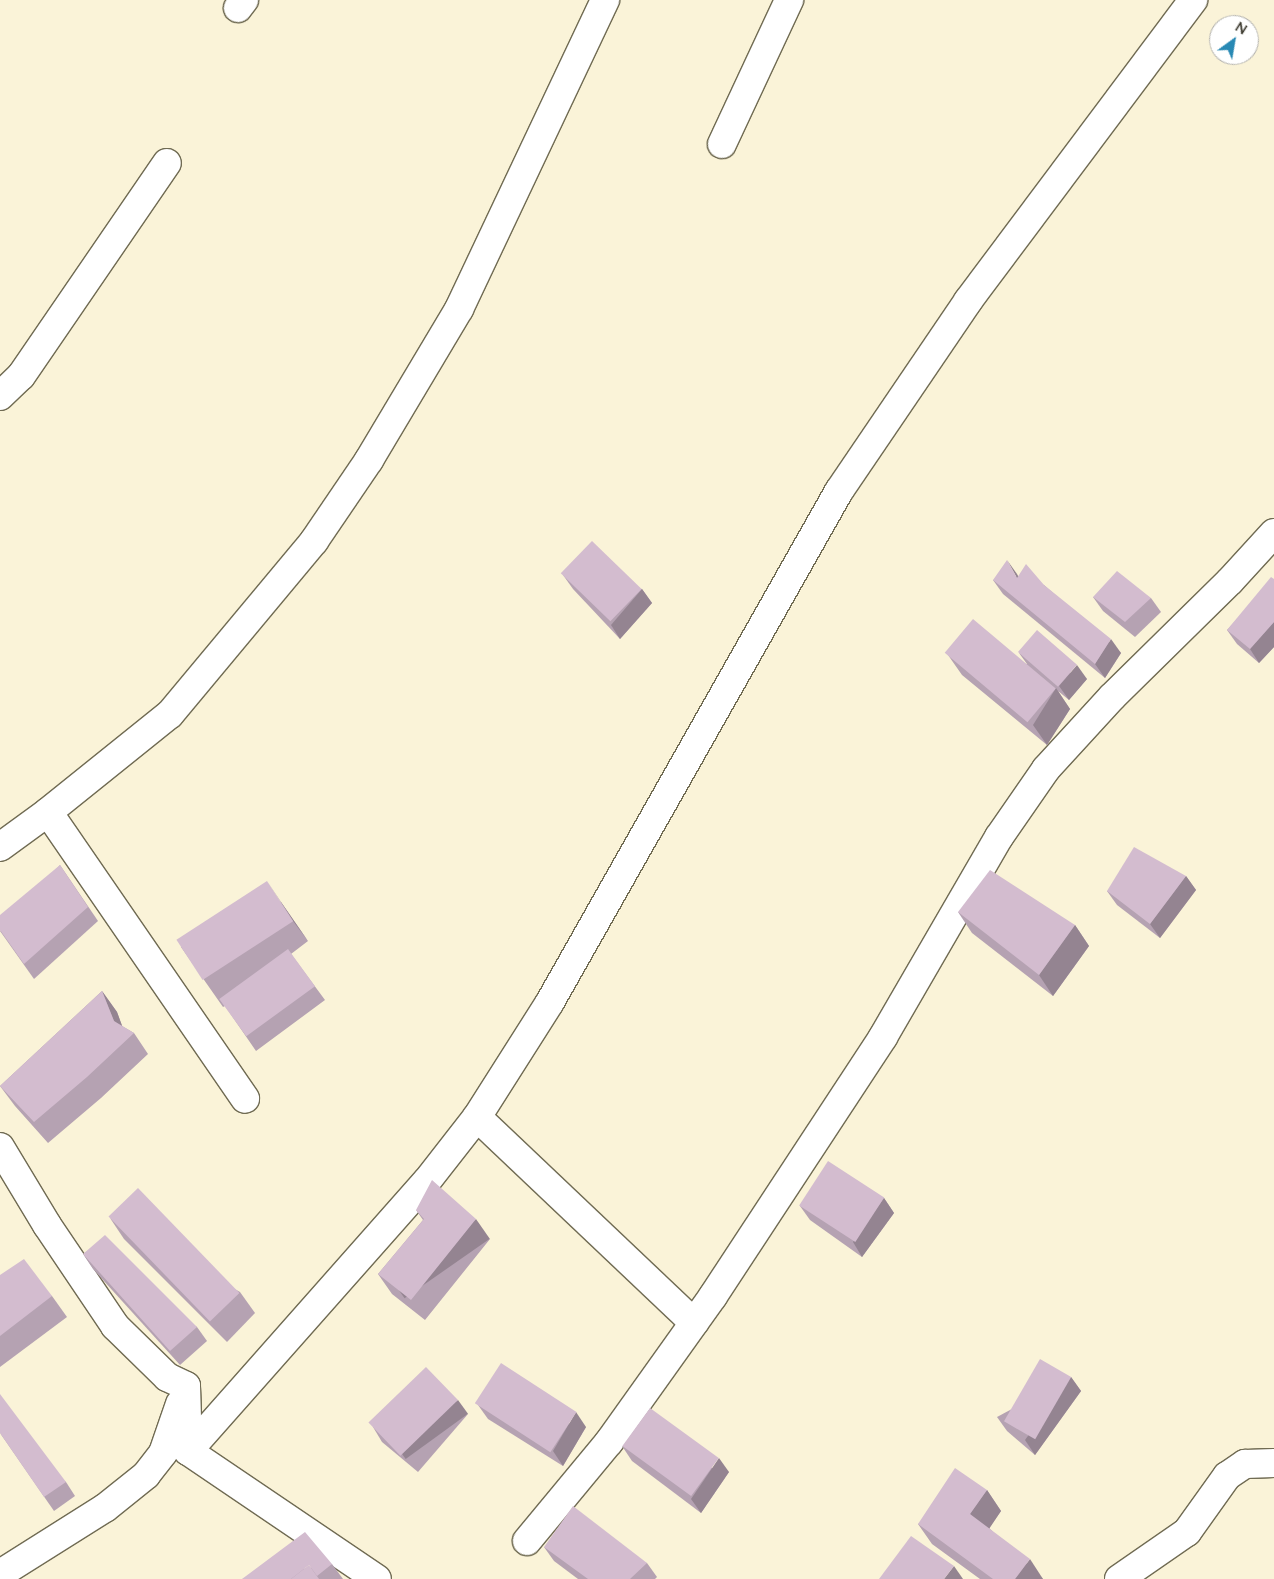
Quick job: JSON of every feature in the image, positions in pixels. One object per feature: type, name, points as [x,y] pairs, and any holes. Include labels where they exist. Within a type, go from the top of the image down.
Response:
[{"type":"street","points":[[0,847],[48,812],[170,714],[314,540],[369,460],[460,309],[605,0]]},
{"type":"street","points":[[722,144],[789,0]]},
{"type":"street","points":[[188,1451],[427,1181],[477,1117],[550,1002],[839,491],[968,301],[1193,0]]},
{"type":"street","points":[[0,396],[21,376],[167,163]]},
{"type":"street","points":[[527,1541],[609,1442],[694,1323],[883,1037],[999,837],[1046,770],[1112,697],[1230,581],[1274,533]]},
{"type":"street","points":[[48,812],[245,1099]]},
{"type":"street","points":[[477,1117],[694,1323]]},
{"type":"street","points":[[0,1147],[47,1225],[115,1326],[167,1377],[186,1386]]},
{"type":"street","points":[[186,1386],[188,1451]]},
{"type":"street","points":[[0,1574],[105,1508],[146,1475],[163,1453],[186,1386]]},
{"type":"street","points":[[188,1451],[377,1579]]},
{"type":"street","points":[[1120,1579],[1187,1532],[1227,1476],[1245,1464],[1274,1463]]},
{"type":"building","points":[[592,541],[642,589],[610,621],[561,573]]},
{"type":"building","points":[[1007,560],[1017,578],[1026,564],[1044,585],[1111,639],[1095,664],[993,580]]},
{"type":"building","points":[[1117,571],[1151,598],[1125,622],[1093,597]]},
{"type":"building","points":[[1271,577],[1274,579],[1274,622],[1250,649],[1227,630]]},
{"type":"building","points":[[973,619],[1056,688],[1027,722],[945,653]]},
{"type":"building","points":[[1037,630],[1077,665],[1058,687],[1018,652]]},
{"type":"building","points":[[1134,847],[1186,876],[1150,924],[1107,891]]},
{"type":"building","points":[[60,865],[88,907],[24,964],[0,930],[0,915]]},
{"type":"building","points":[[990,870],[1075,925],[1039,975],[958,912]]},
{"type":"building","points":[[267,881],[293,921],[203,980],[176,940]]},
{"type":"building","points":[[288,949],[315,986],[246,1036],[219,999]]},
{"type":"building","points":[[102,991],[114,1021],[134,1033],[87,1077],[34,1122],[0,1086]]},
{"type":"building","points":[[828,1161],[884,1197],[855,1242],[799,1205]]},
{"type":"building","points":[[432,1180],[476,1219],[411,1300],[378,1274],[424,1219],[416,1210]]},
{"type":"building","points":[[138,1188],[239,1293],[210,1322],[109,1216]]},
{"type":"building","points":[[105,1235],[197,1327],[170,1351],[83,1254]]},
{"type":"building","points":[[24,1259],[52,1296],[0,1336],[0,1275]]},
{"type":"building","points":[[1040,1359],[1071,1377],[1035,1439],[1004,1421]]},
{"type":"building","points":[[501,1363],[576,1412],[550,1452],[475,1403]]},
{"type":"building","points":[[426,1367],[458,1400],[400,1456],[368,1423]]},
{"type":"building","points":[[0,1394],[66,1482],[44,1497],[0,1433]]},
{"type":"building","points":[[650,1408],[719,1458],[691,1496],[622,1446]]},
{"type":"building","points":[[955,1468],[987,1490],[970,1514],[1030,1559],[1015,1579],[993,1579],[918,1524]]},
{"type":"building","points":[[573,1506],[647,1563],[630,1579],[588,1579],[544,1547]]},
{"type":"building","points":[[305,1532],[332,1564],[317,1576],[309,1565],[291,1579],[242,1579]]},
{"type":"building","points":[[911,1536],[954,1566],[944,1579],[879,1579]]},
{"type":"building","points":[[309,1565],[319,1579],[291,1579]]}]
